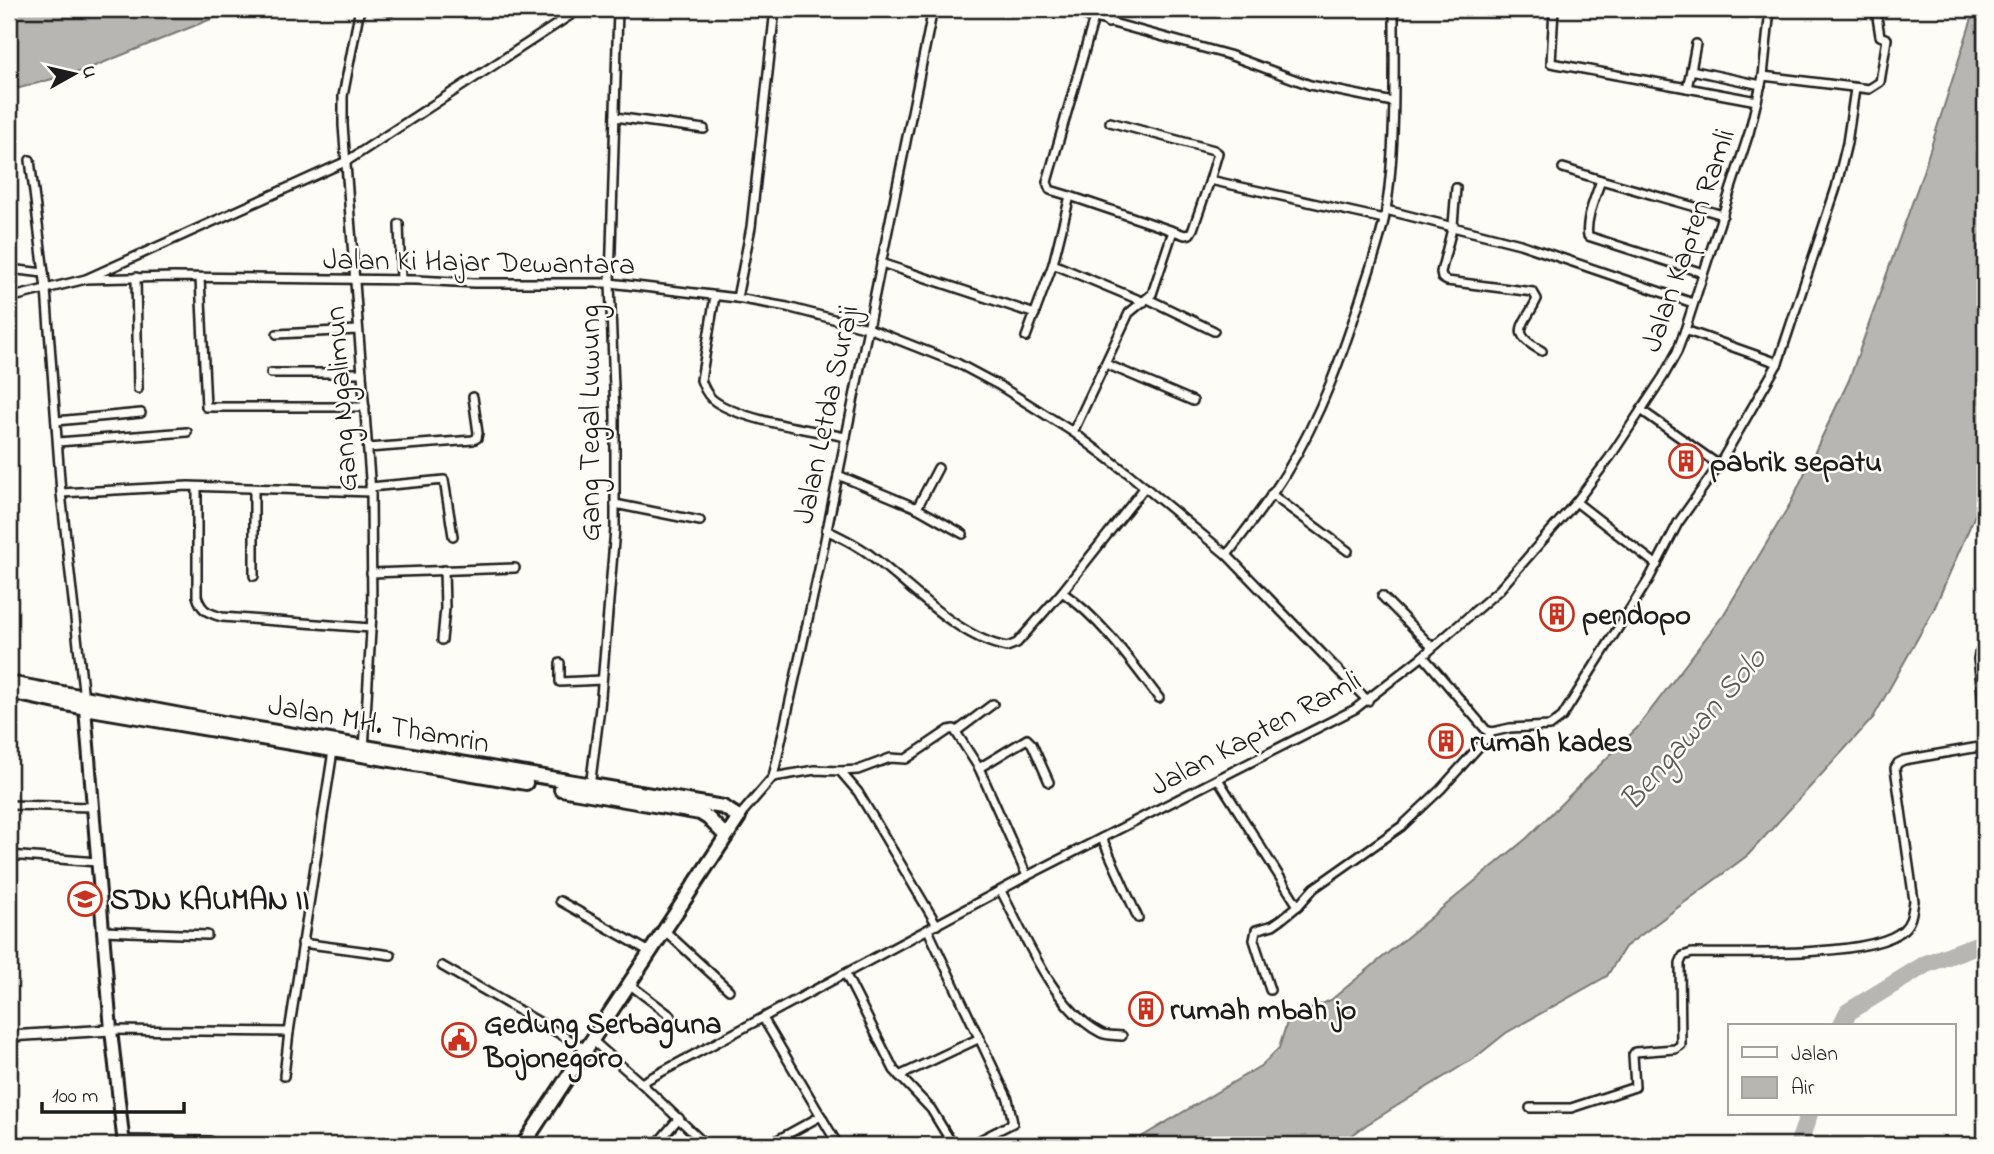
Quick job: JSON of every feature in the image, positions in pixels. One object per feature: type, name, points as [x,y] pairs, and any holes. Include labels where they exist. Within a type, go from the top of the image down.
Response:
[{"type":"main road","name":"Jalan MH. Thamrin","points":[[9,683],[84,702],[333,751],[364,751]]},
{"type":"main road","name":"Jalan MH. Thamrin","points":[[9,692],[84,702],[590,789],[713,806],[740,815]]},
{"type":"main road","points":[[84,702],[111,1030],[124,1143]]},
{"type":"main road","name":"Jalan MH. Thamrin","points":[[590,789],[705,816],[726,835]]},
{"type":"main road","points":[[712,821],[713,806]]},
{"type":"main road","points":[[523,1145],[740,815]]},
{"type":"street","name":"Gang Ngalimun","points":[[362,9],[359,13],[344,96],[343,125],[371,490],[371,628],[364,751]]},
{"type":"street","points":[[382,9],[391,11]]},
{"type":"street","points":[[9,298],[86,279],[347,161],[580,9]]},
{"type":"street","name":"Gang Tegal Luwung","points":[[590,789],[602,680],[615,504],[610,283],[618,9]]},
{"type":"street","points":[[737,298],[751,227],[775,9]]},
{"type":"street","name":"Jalan Letda Suraji","points":[[740,815],[773,773],[778,755],[933,9]]},
{"type":"street","points":[[1062,9],[1229,55],[1310,85],[1393,102]]},
{"type":"street","points":[[1108,23],[1111,9]]},
{"type":"street","points":[[1227,555],[1298,452],[1349,334],[1386,209],[1393,102],[1394,9]]},
{"type":"street","points":[[1554,9],[1550,63],[1758,101]]},
{"type":"street","name":"Jalan Kapten Ramli","points":[[641,1083],[1027,876],[1368,701],[1499,590],[1576,502],[1641,411],[1677,352],[1758,101],[1770,9]]},
{"type":"street","points":[[1763,76],[1869,89],[1880,82],[1887,39],[1880,36],[1877,17],[1879,9]]},
{"type":"street","points":[[1094,18],[1047,182],[1050,190],[1173,231],[1190,234],[1218,153],[1110,122]]},
{"type":"street","points":[[1687,88],[1696,44]]},
{"type":"street","points":[[1691,70],[1760,85]]},
{"type":"street","points":[[1270,990],[1254,940],[1256,930],[1273,925],[1298,906],[1314,888],[1392,833],[1430,801],[1492,732],[1510,728],[1550,726],[1562,717],[1617,632],[1657,565],[1678,523],[1719,465],[1778,363],[1836,188],[1847,142],[1855,89]]},
{"type":"street","points":[[615,117],[704,129]]},
{"type":"street","points":[[30,160],[46,289],[61,493],[84,702]]},
{"type":"street","points":[[1563,168],[1723,215]]},
{"type":"street","points":[[1210,180],[1384,219]]},
{"type":"street","points":[[1601,180],[1587,235],[1703,273]]},
{"type":"street","points":[[1456,188],[1453,225],[1441,272],[1442,278],[1447,281],[1533,292],[1537,299],[1522,327],[1521,335],[1524,341],[1542,351]]},
{"type":"street","points":[[1026,337],[1053,264],[1070,196]]},
{"type":"street","points":[[1386,209],[1520,244],[1693,303]]},
{"type":"street","points":[[399,224],[401,280]]},
{"type":"street","points":[[1073,432],[1129,313],[1152,294],[1173,231]]},
{"type":"street","points":[[881,263],[1035,314]]},
{"type":"street","points":[[1053,264],[1146,300],[1214,331]]},
{"type":"street","points":[[9,269],[44,273]]},
{"type":"street","points":[[136,276],[138,389]]},
{"type":"street","name":"Jalan Ki Hajar Dewantara","points":[[86,279],[136,276],[610,283],[737,298],[786,307],[868,328],[957,363],[1000,386],[1073,432],[1227,555],[1368,701]]},
{"type":"street","points":[[200,278],[206,407],[365,407]]},
{"type":"street","points":[[715,296],[701,380],[705,391],[714,401],[750,417],[846,437]]},
{"type":"street","points":[[277,334],[358,330]]},
{"type":"street","points":[[1685,330],[1778,363]]},
{"type":"street","points":[[1106,364],[1193,401]]},
{"type":"street","points":[[271,373],[362,373]]},
{"type":"street","points":[[368,448],[473,440],[478,433],[474,397]]},
{"type":"street","points":[[1641,411],[1719,465]]},
{"type":"street","points":[[56,421],[141,413]]},
{"type":"street","points":[[58,442],[187,432]]},
{"type":"street","points":[[917,508],[938,468]]},
{"type":"street","points":[[838,475],[917,508],[963,534]]},
{"type":"street","points":[[61,493],[197,487],[371,490],[444,480],[453,536]]},
{"type":"street","points":[[197,487],[197,596],[201,607],[210,614],[222,617],[371,628]]},
{"type":"street","points":[[826,530],[869,554],[900,581],[978,637],[1007,647],[1017,643],[1062,592],[1145,487]]},
{"type":"street","points":[[254,489],[254,576]]},
{"type":"street","points":[[1271,494],[1348,551]]},
{"type":"street","points":[[1576,502],[1657,565]]},
{"type":"street","points":[[615,504],[700,521]]},
{"type":"street","points":[[371,573],[515,568]]},
{"type":"street","points":[[442,640],[444,570]]},
{"type":"street","points":[[1062,592],[1098,623],[1159,698]]},
{"type":"street","points":[[1382,596],[1432,647]]},
{"type":"street","points":[[1985,652],[1979,654],[1978,659],[1985,718]]},
{"type":"street","points":[[1423,656],[1480,724],[1492,732]]},
{"type":"street","points":[[560,663],[560,682],[602,680]]},
{"type":"street","points":[[773,773],[858,770],[890,758],[906,759],[949,730],[957,731],[993,704]]},
{"type":"street","points":[[957,731],[979,768],[1027,876]]},
{"type":"street","points":[[979,768],[1027,739],[1049,782]]},
{"type":"street","points":[[1530,1108],[1571,1108],[1635,1087],[1635,1052],[1675,1049],[1681,1045],[1680,962],[1683,956],[1692,953],[1842,949],[1890,939],[1903,930],[1911,919],[1914,901],[1895,768],[1904,760],[1985,746]]},
{"type":"street","points":[[284,1076],[333,751]]},
{"type":"street","points":[[840,771],[858,792],[937,925]]},
{"type":"street","points":[[1218,779],[1298,906]]},
{"type":"street","points":[[9,805],[92,807]]},
{"type":"street","points":[[1102,838],[1138,918]]},
{"type":"street","points":[[9,855],[97,862]]},
{"type":"street","points":[[1001,891],[1059,996],[1084,1022],[1103,1034],[1122,1035]]},
{"type":"street","points":[[560,901],[650,952]]},
{"type":"street","points":[[664,930],[729,990]]},
{"type":"street","points":[[928,930],[1008,1100],[1013,1123],[970,1145]]},
{"type":"street","points":[[103,931],[207,936]]},
{"type":"street","points":[[302,943],[391,955]]},
{"type":"street","points":[[442,966],[589,1044],[641,1083],[706,1145]]},
{"type":"street","points":[[846,975],[881,1048],[899,1076],[931,1109],[953,1145]]},
{"type":"street","points":[[629,984],[671,1016]]},
{"type":"street","points":[[763,1018],[838,1145]]},
{"type":"street","points":[[9,1035],[111,1030],[289,1032]]},
{"type":"street","points":[[899,1076],[980,1038]]},
{"type":"street","points":[[768,1145],[821,1116]]},
{"type":"street","points":[[656,1145],[678,1118]]},
{"type":"street","points":[[124,1143],[210,1140]]},
{"type":"water","points":[[9,9],[236,9],[85,70],[9,91]]},
{"type":"water","name":"Bengawan Solo","points":[[1975,9],[1985,9],[1985,492],[1934,609],[1873,718],[1748,855],[1625,947],[1607,976],[1506,1033],[1476,1057],[1366,1125],[1339,1145],[1128,1145],[1262,1065],[1279,1048],[1288,1019],[1331,1000],[1527,838],[1637,728],[1724,614],[1790,504],[1849,380],[1921,178]]},
{"type":"waterway","points":[[1842,1024],[1848,1012],[1926,964],[1985,942]]},
{"type":"waterway","points":[[1798,1145],[1808,1116]]},
{"type":"place","name":"pabrik sepatu","points":[[1686,461]]},
{"type":"place","name":"pendopo","points":[[1557,614]]},
{"type":"place","name":"rumah kades","points":[[1446,741]]},
{"type":"place","name":"SDN KAUMAN II","points":[[85,899]]},
{"type":"place","name":"rumah mbah jo","points":[[1146,1009]]},
{"type":"place","name":"Gedung Serbaguna Bojonegoro","points":[[459,1040]]}]
